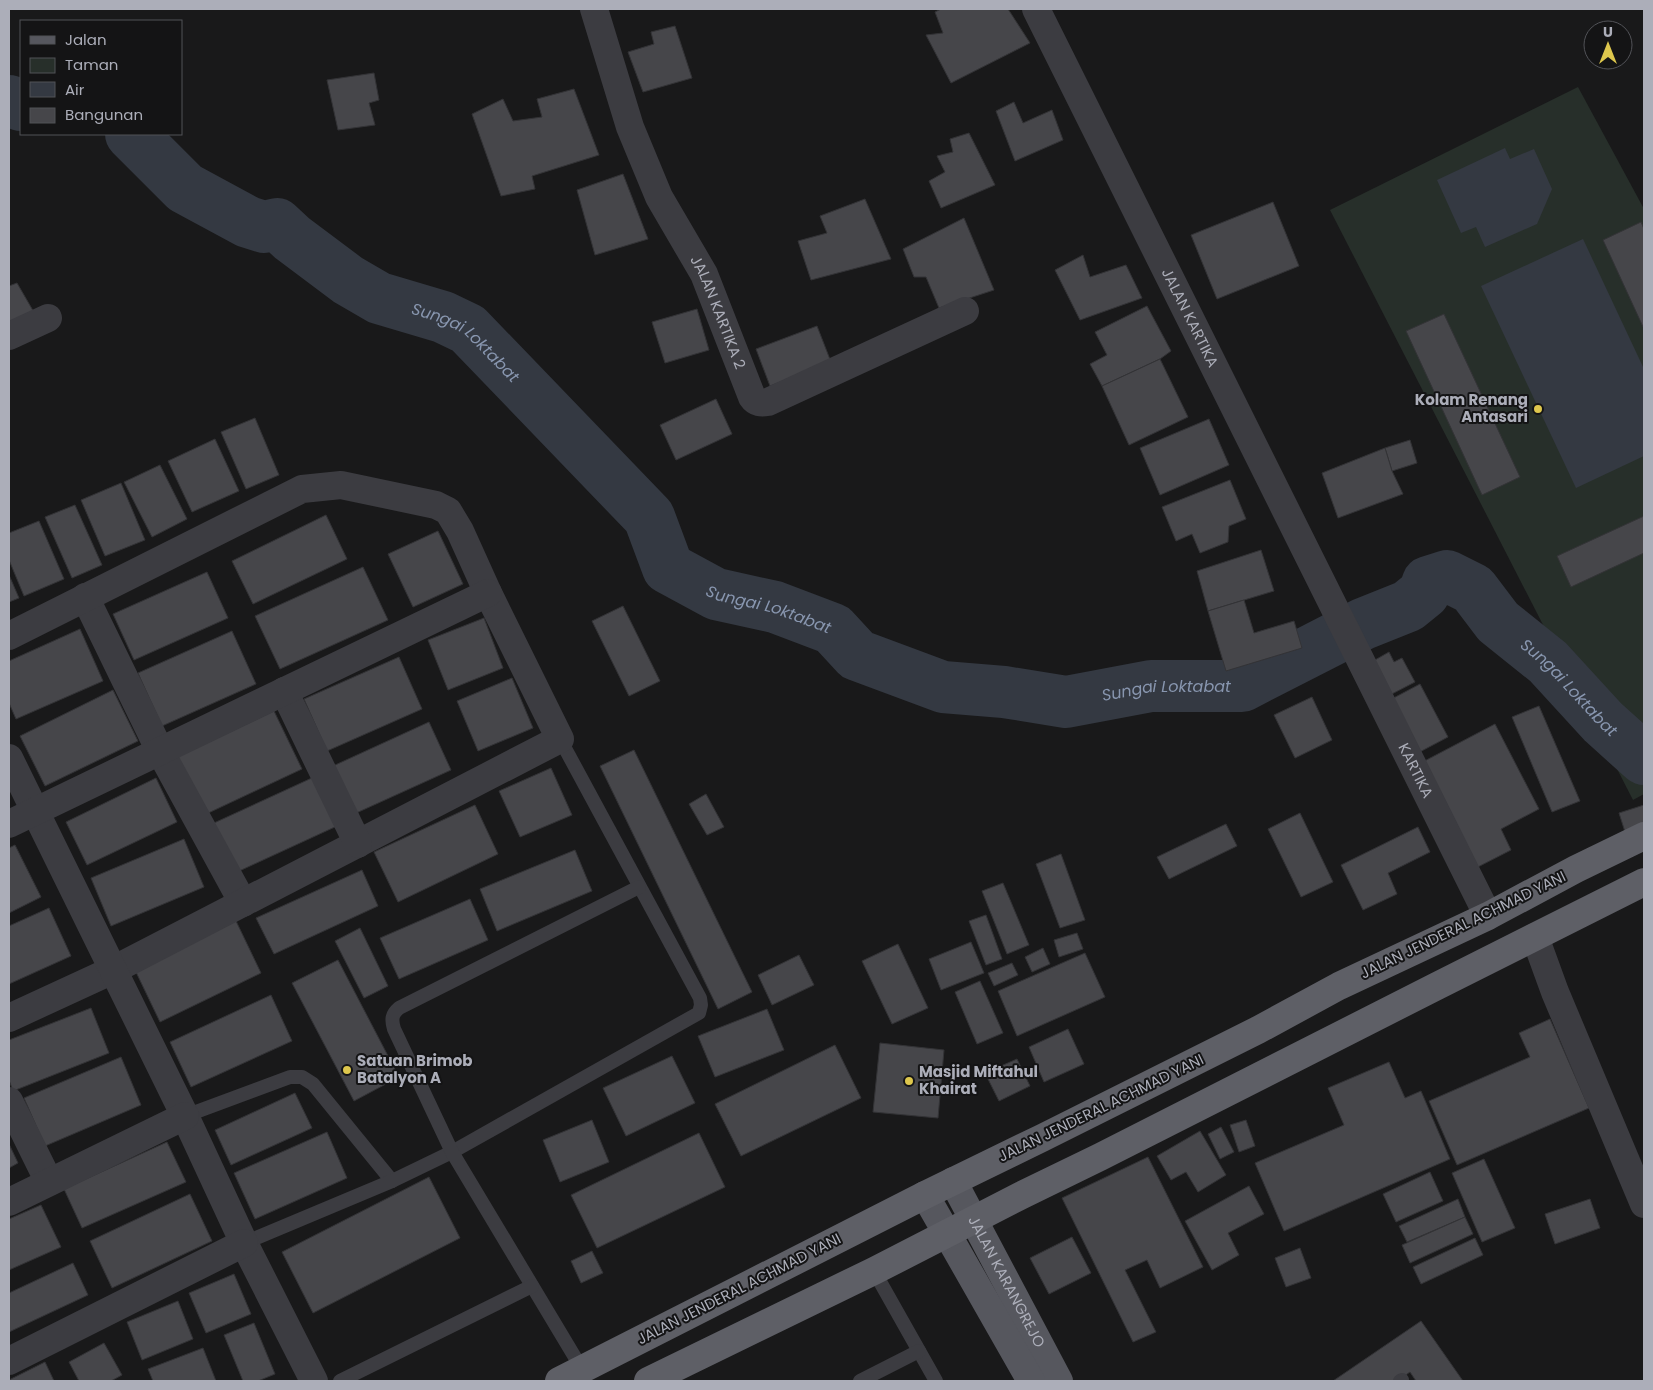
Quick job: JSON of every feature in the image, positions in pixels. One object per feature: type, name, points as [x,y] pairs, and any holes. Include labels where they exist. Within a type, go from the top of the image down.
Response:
[{"type":"highway","name":"JALAN JENDERAL ACHMAD YANI","points":[[570,1375],[925,1195],[1258,1030],[1339,986],[1488,916],[1576,869],[1644,836]]},
{"type":"highway","points":[[648,1381],[874,1271],[1644,882]]},
{"type":"main road","name":"JALAN KARANGREJO","points":[[953,1181],[1059,1381]]},
{"type":"main road","name":"JALAN KARANGREJO","points":[[925,1195],[1031,1381]]},
{"type":"street","name":"JALAN KARTIKA 2","points":[[594,9],[630,127],[659,197],[704,274],[755,402],[768,402],[965,311]]},
{"type":"street","name":"JALAN KARTIKA","points":[[1036,9],[1348,635]]},
{"type":"street","points":[[9,336],[48,318]]},
{"type":"street","points":[[9,636],[302,489],[341,485],[436,504],[448,511],[460,531],[488,593],[560,739],[113,970],[9,1018]]},
{"type":"street","points":[[9,824],[488,593]]},
{"type":"street","points":[[85,597],[160,751],[243,903]]},
{"type":"street","name":"KARTIKA","points":[[1348,635],[1488,916]]},
{"type":"street","points":[[284,692],[358,844]]},
{"type":"street","points":[[9,758],[185,1116],[244,1243],[314,1381]]},
{"type":"street","points":[[1535,937],[1555,992],[1644,1204]]},
{"type":"street","points":[[9,1101],[49,1182]]},
{"type":"street","points":[[9,1202],[185,1116]]},
{"type":"street","points":[[9,1361],[244,1243]]},
{"type":"lane","points":[[244,1243],[392,1181],[452,1152],[698,1012],[702,1005],[700,998],[560,739]]},
{"type":"lane","points":[[570,1375],[532,1286],[452,1152],[394,1029],[392,1021],[394,1012],[400,1008],[640,887]]},
{"type":"lane","points":[[185,1116],[290,1077],[302,1077],[313,1084],[392,1181]]},
{"type":"lane","points":[[874,1271],[936,1381]]},
{"type":"lane","points":[[340,1381],[532,1286]]},
{"type":"lane","points":[[860,1381],[919,1351]]},
{"type":"green space","name":"Kolam Renang Antasari","points":[[1578,87],[1644,209],[1644,794],[1633,800],[1330,210]]},
{"type":"water","points":[[1505,148],[1510,159],[1534,149],[1552,189],[1537,224],[1485,247],[1476,227],[1461,233],[1437,180]]},
{"type":"water","points":[[1583,239],[1644,369],[1644,456],[1576,488],[1481,286]]},
{"type":"building","points":[[941,9],[1008,9],[1030,43],[951,83],[926,35],[943,33],[935,12]]},
{"type":"building","points":[[675,26],[692,78],[643,92],[628,52],[654,44],[651,32]]},
{"type":"building","points":[[374,73],[379,100],[369,103],[375,125],[338,130],[327,80]]},
{"type":"building","points":[[574,89],[599,155],[532,176],[535,189],[501,196],[472,114],[503,99],[513,121],[542,117],[537,99]]},
{"type":"building","points":[[1014,102],[1023,123],[1052,110],[1063,140],[1015,161],[996,111]]},
{"type":"building","points":[[969,133],[995,185],[941,208],[929,181],[945,172],[937,156],[953,152],[950,139]]},
{"type":"building","points":[[623,174],[648,239],[595,255],[577,190]]},
{"type":"building","points":[[865,199],[891,259],[811,280],[798,241],[827,233],[820,216]]},
{"type":"building","points":[[1273,202],[1299,266],[1217,299],[1191,235]]},
{"type":"building","points":[[964,218],[994,290],[939,308],[926,277],[914,277],[903,249]]},
{"type":"building","points":[[1641,222],[1644,229],[1644,329],[1603,240]]},
{"type":"building","points":[[1083,255],[1090,277],[1126,265],[1142,298],[1080,320],[1055,270]]},
{"type":"building","points":[[17,283],[39,321],[9,333],[9,286]]},
{"type":"building","points":[[1147,306],[1171,351],[1160,359],[1102,386],[1090,364],[1107,355],[1095,332]]},
{"type":"building","points":[[697,309],[709,350],[665,363],[652,322]]},
{"type":"building","points":[[1444,314],[1520,477],[1482,495],[1406,331]]},
{"type":"building","points":[[817,326],[831,362],[770,386],[756,349]]},
{"type":"building","points":[[1160,359],[1188,417],[1129,445],[1102,386]]},
{"type":"building","points":[[716,399],[732,434],[676,460],[660,425]]},
{"type":"building","points":[[255,418],[279,475],[246,489],[221,432]]},
{"type":"building","points":[[1209,419],[1229,465],[1160,495],[1140,448]]},
{"type":"building","points":[[215,439],[239,491],[192,512],[168,461]]},
{"type":"building","points":[[1410,440],[1417,463],[1392,471],[1385,448]]},
{"type":"building","points":[[1385,448],[1392,471],[1403,494],[1338,518],[1322,473]]},
{"type":"building","points":[[160,465],[187,519],[152,537],[124,482]]},
{"type":"building","points":[[1230,480],[1246,519],[1229,526],[1228,542],[1200,553],[1192,534],[1176,541],[1162,507]]},
{"type":"building","points":[[121,483],[145,540],[105,556],[81,500]]},
{"type":"building","points":[[75,505],[102,565],[72,578],[45,517]]},
{"type":"building","points":[[326,515],[347,559],[253,604],[232,561]]},
{"type":"building","points":[[1644,516],[1644,553],[1571,587],[1557,556]]},
{"type":"building","points":[[39,521],[64,579],[24,596],[9,560],[9,533]]},
{"type":"building","points":[[438,531],[463,584],[413,607],[388,554]]},
{"type":"building","points":[[1261,550],[1274,591],[1208,611],[1197,571]]},
{"type":"building","points":[[363,567],[388,620],[280,669],[255,616]]},
{"type":"building","points":[[207,572],[228,618],[134,660],[113,614]]},
{"type":"building","points":[[9,575],[19,598],[9,602]]},
{"type":"building","points":[[1244,600],[1254,633],[1294,621],[1302,648],[1226,671],[1208,611]]},
{"type":"building","points":[[623,606],[660,681],[629,696],[592,621]]},
{"type":"building","points":[[484,618],[503,668],[448,690],[428,640]]},
{"type":"building","points":[[80,629],[103,681],[16,719],[9,703],[9,661]]},
{"type":"building","points":[[232,631],[256,684],[162,726],[138,673]]},
{"type":"building","points":[[1389,652],[1394,662],[1402,658],[1415,682],[1386,697],[1368,664]]},
{"type":"building","points":[[399,657],[422,709],[327,751],[304,699]]},
{"type":"building","points":[[512,678],[533,728],[478,751],[457,701]]},
{"type":"building","points":[[1420,684],[1448,737],[1414,755],[1386,702]]},
{"type":"building","points":[[113,690],[138,741],[45,786],[20,736]]},
{"type":"building","points":[[1312,697],[1332,740],[1295,758],[1274,715]]},
{"type":"building","points":[[1539,706],[1580,801],[1552,812],[1512,717]]},
{"type":"building","points":[[274,711],[302,769],[204,815],[177,757]]},
{"type":"building","points":[[429,722],[451,770],[354,814],[333,766]]},
{"type":"building","points":[[1495,724],[1539,809],[1501,829],[1511,850],[1470,871],[1415,766]]},
{"type":"building","points":[[634,750],[752,992],[718,1009],[600,766]]},
{"type":"building","points":[[551,768],[572,815],[520,837],[499,791]]},
{"type":"building","points":[[314,777],[337,826],[237,872],[214,823]]},
{"type":"building","points":[[156,778],[177,822],[87,865],[66,822]]},
{"type":"building","points":[[706,794],[724,827],[707,835],[689,804]]},
{"type":"building","points":[[475,805],[498,854],[398,902],[374,852]]},
{"type":"building","points":[[1644,805],[1644,829],[1626,835],[1619,813]]},
{"type":"building","points":[[1300,813],[1333,882],[1301,897],[1268,829]]},
{"type":"building","points":[[1226,824],[1237,846],[1169,879],[1157,857]]},
{"type":"building","points":[[1418,827],[1430,852],[1388,873],[1397,894],[1363,910],[1341,865]]},
{"type":"building","points":[[184,839],[204,887],[111,926],[91,878]]},
{"type":"building","points":[[15,845],[41,897],[9,913],[9,848]]},
{"type":"building","points":[[575,850],[592,891],[497,931],[480,889]]},
{"type":"building","points":[[1061,854],[1085,920],[1060,928],[1036,864]]},
{"type":"building","points":[[362,870],[378,906],[274,954],[256,918]]},
{"type":"building","points":[[1003,883],[1029,945],[1007,954],[982,891]]},
{"type":"building","points":[[470,899],[488,940],[399,979],[380,938]]},
{"type":"building","points":[[49,908],[71,956],[9,984],[9,926]]},
{"type":"building","points":[[986,915],[1002,959],[986,965],[969,921]]},
{"type":"building","points":[[236,921],[261,973],[160,1022],[135,970]]},
{"type":"building","points":[[360,928],[388,986],[364,998],[335,941]]},
{"type":"building","points":[[1077,933],[1083,949],[1059,957],[1054,940]]},
{"type":"building","points":[[971,942],[984,973],[941,990],[929,959]]},
{"type":"building","points":[[898,944],[928,1008],[892,1024],[862,961]]},
{"type":"building","points":[[1043,948],[1050,964],[1032,972],[1025,957]]},
{"type":"building","points":[[1085,953],[1105,997],[1017,1036],[998,991]]},
{"type":"building","points":[[799,955],[814,985],[772,1005],[758,975]]},
{"type":"building","points":[[338,960],[399,1077],[354,1101],[292,983]]},
{"type":"building","points":[[1012,963],[1018,975],[994,986],[988,973]]},
{"type":"building","points":[[980,981],[1003,1033],[977,1044],[955,992]]},
{"type":"building","points":[[271,995],[292,1041],[191,1087],[170,1042]]},
{"type":"building","points":[[91,1008],[109,1053],[13,1091],[9,1080],[9,1040]]},
{"type":"building","points":[[767,1009],[784,1050],[715,1077],[698,1036]]},
{"type":"building","points":[[1550,1019],[1589,1108],[1457,1165],[1429,1101],[1530,1057],[1519,1033]]},
{"type":"building","points":[[1068,1029],[1084,1064],[1044,1082],[1029,1047]]},
{"type":"building","name":"Masjid Miftahul Khairat","points":[[880,1043],[944,1050],[938,1118],[873,1112]]},
{"type":"building","points":[[835,1045],[861,1098],[741,1156],[715,1104]]},
{"type":"building","points":[[672,1056],[695,1103],[626,1136],[603,1088]]},
{"type":"building","points":[[121,1057],[141,1105],[45,1146],[24,1098]]},
{"type":"building","points":[[1017,1059],[1030,1086],[999,1101],[985,1073]]},
{"type":"building","points":[[1389,1062],[1405,1098],[1421,1091],[1450,1159],[1284,1231],[1255,1163],[1344,1125],[1328,1088]]},
{"type":"building","points":[[295,1093],[312,1128],[231,1165],[215,1130]]},
{"type":"building","points":[[592,1120],[609,1162],[560,1182],[543,1140]]},
{"type":"building","points":[[1246,1120],[1255,1146],[1239,1152],[1230,1125]]},
{"type":"building","points":[[1221,1127],[1234,1152],[1220,1159],[1208,1134]]},
{"type":"building","points":[[1200,1131],[1226,1175],[1198,1192],[1186,1172],[1171,1180],[1157,1156]]},
{"type":"building","points":[[327,1132],[347,1178],[255,1219],[234,1173]]},
{"type":"building","points":[[699,1133],[725,1187],[597,1248],[571,1195]]},
{"type":"building","points":[[167,1142],[186,1182],[82,1228],[64,1189]]},
{"type":"building","points":[[9,1144],[18,1163],[9,1168]]},
{"type":"building","points":[[1148,1157],[1203,1267],[1160,1288],[1147,1260],[1125,1270],[1156,1332],[1133,1342],[1062,1198]]},
{"type":"building","points":[[1484,1159],[1515,1228],[1482,1242],[1452,1173]]},
{"type":"building","points":[[1430,1172],[1443,1201],[1396,1222],[1383,1194]]},
{"type":"building","points":[[429,1177],[460,1238],[313,1313],[282,1252]]},
{"type":"building","points":[[1249,1186],[1264,1214],[1228,1233],[1239,1255],[1212,1270],[1185,1221]]},
{"type":"building","points":[[190,1194],[212,1241],[112,1288],[90,1241]]},
{"type":"building","points":[[1458,1199],[1465,1217],[1407,1242],[1399,1226]]},
{"type":"building","points":[[1590,1199],[1600,1228],[1555,1244],[1545,1214]]},
{"type":"building","points":[[41,1205],[61,1247],[9,1270],[9,1219]]},
{"type":"building","points":[[1465,1217],[1473,1234],[1410,1263],[1402,1245]]},
{"type":"building","points":[[1072,1237],[1091,1273],[1049,1294],[1030,1258]]},
{"type":"building","points":[[1475,1238],[1483,1255],[1421,1284],[1413,1267]]},
{"type":"building","points":[[1300,1248],[1311,1278],[1286,1287],[1275,1258]]},
{"type":"building","points":[[592,1251],[603,1273],[581,1283],[571,1261]]},
{"type":"building","points":[[73,1263],[88,1295],[9,1332],[9,1293]]},
{"type":"building","points":[[234,1274],[251,1314],[206,1333],[189,1293]]},
{"type":"building","points":[[178,1301],[193,1339],[142,1360],[127,1322]]},
{"type":"building","points":[[1421,1321],[1463,1381],[1416,1381],[1410,1372],[1397,1381],[1333,1381]]},
{"type":"building","points":[[254,1323],[275,1374],[258,1381],[243,1381],[224,1335]]},
{"type":"building","points":[[104,1343],[122,1375],[111,1381],[79,1381],[69,1362]]},
{"type":"building","points":[[203,1348],[216,1381],[153,1381],[148,1369]]},
{"type":"building","points":[[45,1362],[54,1381],[9,1381],[9,1380]]},
{"type":"waterway","name":"Sungai Loktabat","points":[[9,101],[20,105]]},
{"type":"waterway","name":"Sungai Loktabat","points":[[132,135],[185,188],[248,222],[264,227],[277,224],[292,238],[348,280],[379,298],[443,317],[468,329],[649,517],[668,568],[716,594],[775,607],[833,629],[857,655],[943,687],[1004,692],[1066,702],[1151,686],[1242,686],[1363,624],[1408,606],[1424,593],[1428,582],[1447,576],[1473,589],[1498,622],[1548,662],[1603,722],[1644,759]]},
{"type":"place","name":"Kolam Renang Antasari","points":[[1538,409]]},
{"type":"place","name":"Satuan Brimob Batalyon A","points":[[347,1070]]},
{"type":"place","name":"Masjid Miftahul Khairat","points":[[909,1081]]}]
